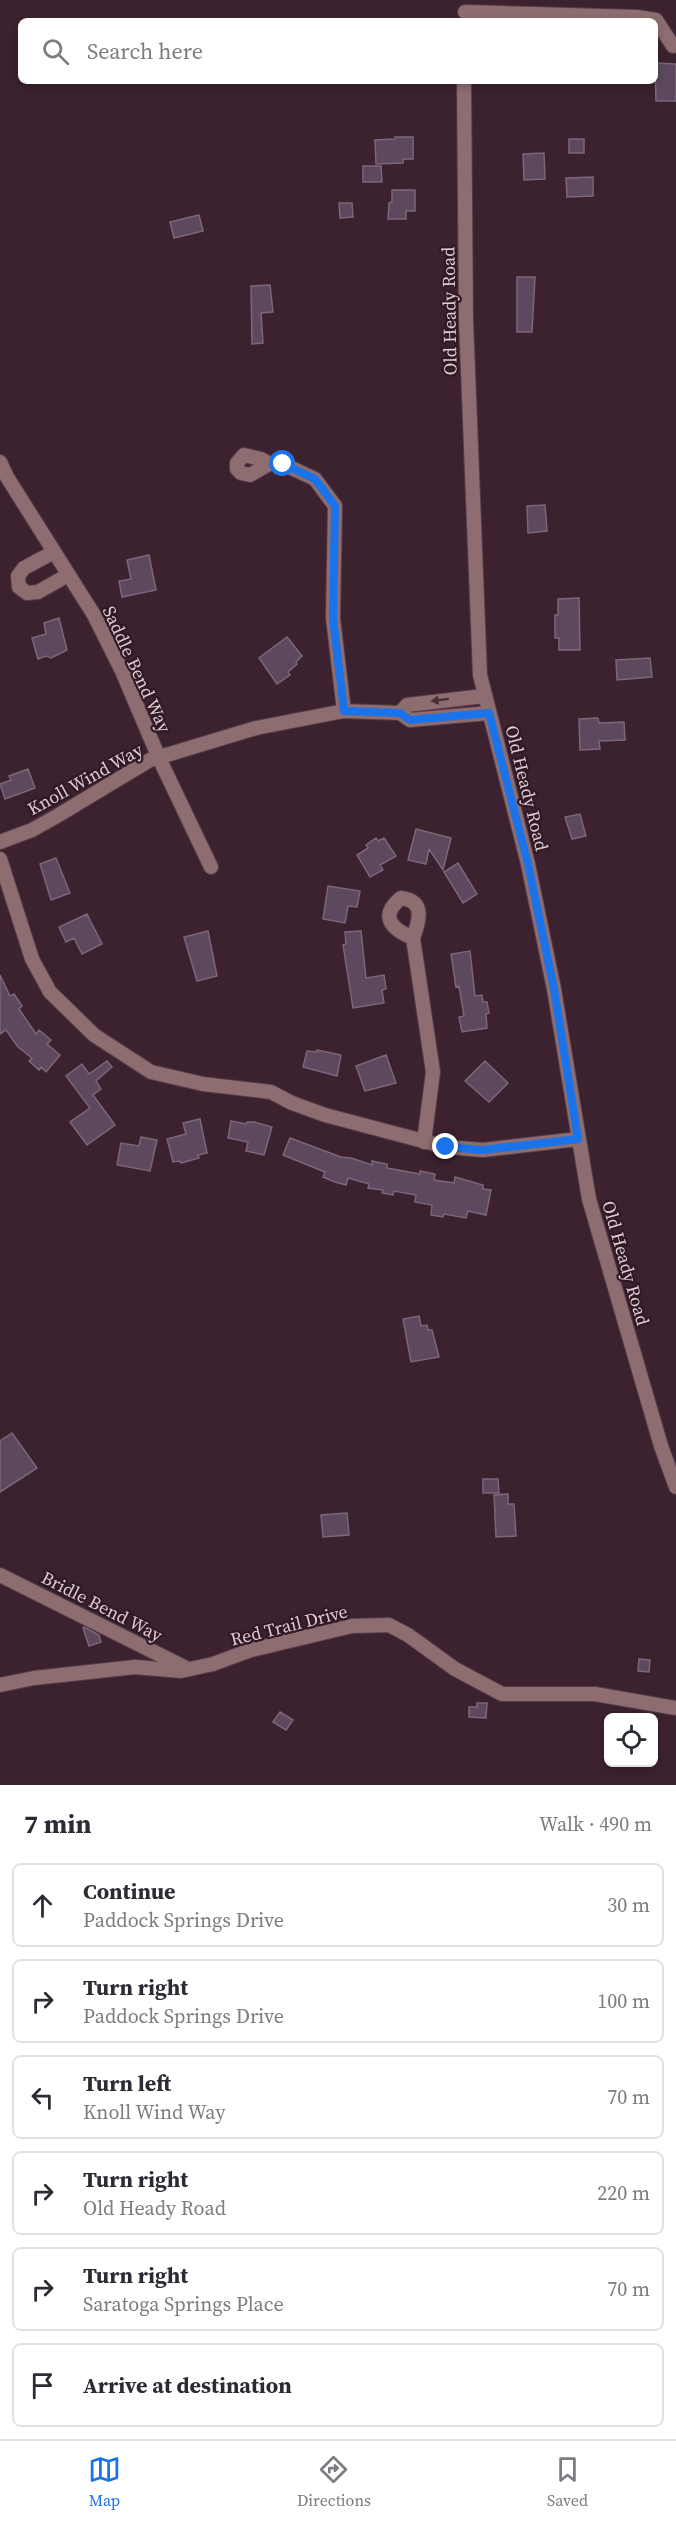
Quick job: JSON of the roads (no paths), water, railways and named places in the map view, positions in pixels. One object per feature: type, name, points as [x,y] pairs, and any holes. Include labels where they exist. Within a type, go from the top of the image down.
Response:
[{"type":"street","points":[[465,11],[643,18]]},
{"type":"street","points":[[658,23],[673,46]]},
{"type":"street","name":"Old Heady Road","points":[[464,84],[466,320],[480,675],[528,864],[554,989],[589,1199],[661,1446],[676,1487]]},
{"type":"street","name":"Saddle Bend Way","points":[[0,462],[7,477],[94,615],[122,671],[159,758],[211,867]]},
{"type":"street","points":[[270,464],[283,464],[315,479],[335,506],[333,618],[344,711]]},
{"type":"street","points":[[54,552],[24,568],[18,576],[19,587],[27,593],[38,592],[68,575]]},
{"type":"street","name":"Knoll Wind Way","points":[[400,713],[407,705],[484,696]]},
{"type":"street","name":"Knoll Wind Way","points":[[0,842],[49,821],[150,760],[256,728],[344,711],[400,713],[410,720],[489,713]]},
{"type":"street","points":[[0,860],[32,959],[50,992],[94,1035],[151,1072],[203,1084],[271,1092],[292,1103],[325,1115],[424,1142],[483,1150],[578,1139]]},
{"type":"street","points":[[412,938],[433,1072],[424,1142]]},
{"type":"street","name":"Bridle Bend Way","points":[[0,1575],[188,1670]]},
{"type":"street","name":"Red Trail Drive","points":[[0,1685],[34,1678],[135,1667],[188,1670],[213,1664],[251,1650],[352,1626],[389,1625],[408,1635],[455,1669],[502,1694],[595,1694],[676,1708]]}]
